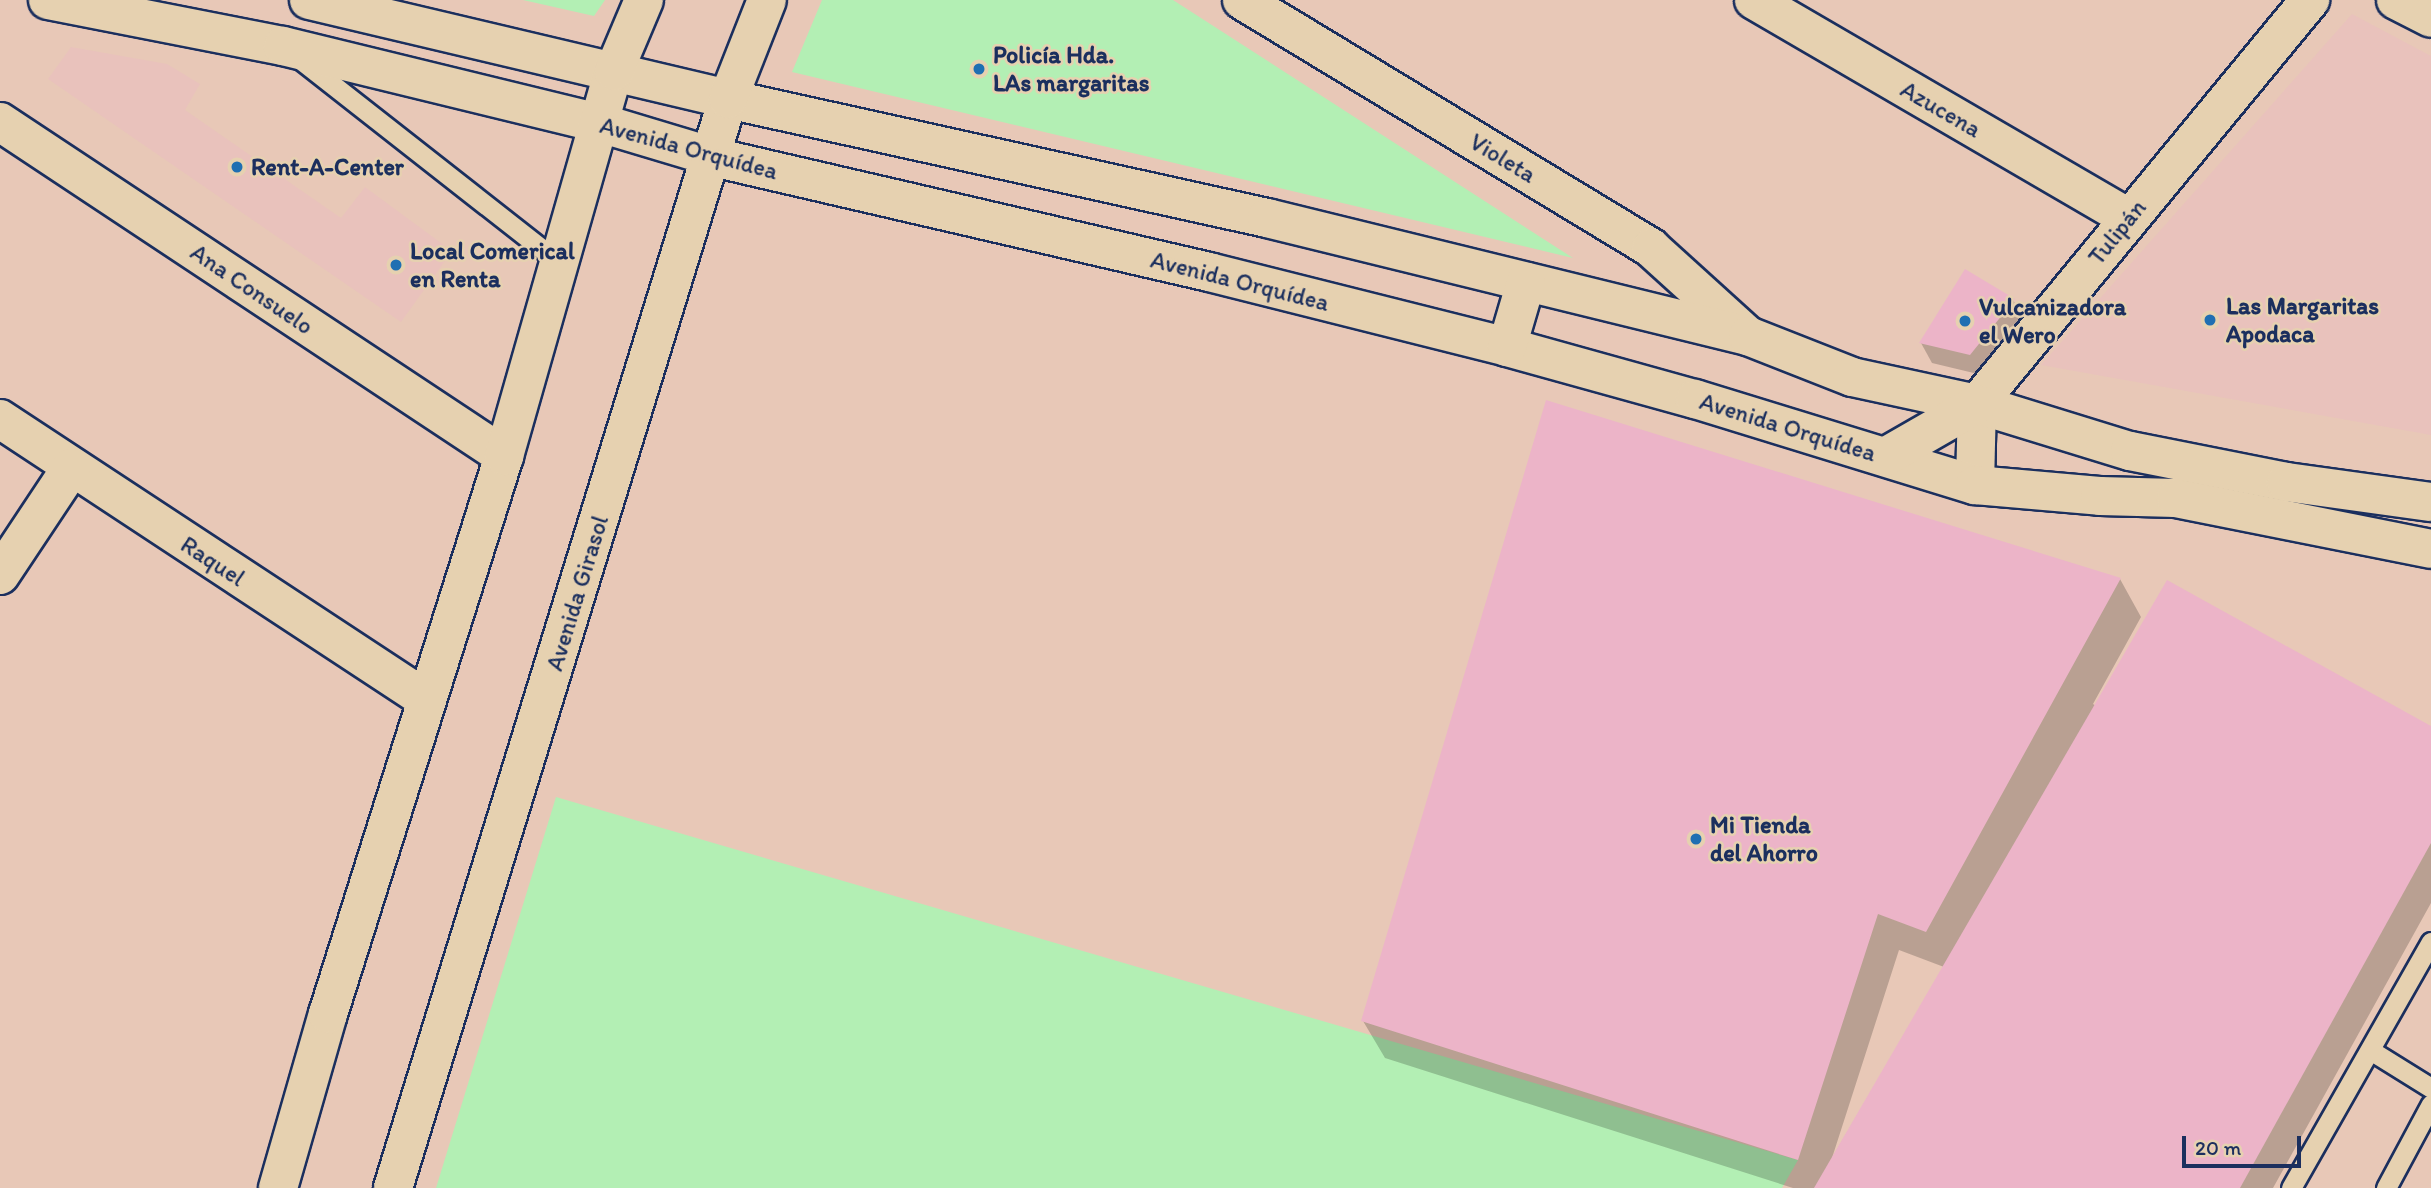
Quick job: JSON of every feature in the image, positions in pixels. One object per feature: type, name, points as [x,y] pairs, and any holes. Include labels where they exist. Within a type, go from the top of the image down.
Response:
[{"type":"street","name":"Avenida Orquídea","points":[[48,0],[283,46],[600,123],[713,157],[1209,272],[1507,347],[1695,399],[1975,485],[2100,496],[2176,498],[2431,549]]},
{"type":"street","points":[[309,0],[728,99],[1267,218],[1748,336],[1852,377],[1977,404],[2130,451],[2287,482],[2431,502]]},
{"type":"street","points":[[278,1188],[328,1014],[504,456],[614,71],[644,0]]},
{"type":"street","name":"Avenida Girasol","points":[[393,1188],[713,157],[728,99],[767,0]]},
{"type":"street","name":"Violeta","points":[[1242,0],[1651,248],[1748,336]]},
{"type":"street","name":"Azucena","points":[[1754,0],[2129,218]]},
{"type":"street","points":[[2396,0],[2431,18]]},
{"type":"street","name":"Tulipán","points":[[1977,404],[2129,218],[2296,4]]},
{"type":"street","name":"Ana Consuelo","points":[[0,122],[504,456]]},
{"type":"street","points":[[1507,347],[1526,282]]},
{"type":"street","points":[[1885,457],[1977,404]]},
{"type":"street","points":[[1975,485],[1977,404]]},
{"type":"street","name":"Raquel","points":[[0,419],[427,700]]},
{"type":"street","points":[[0,575],[71,468]]},
{"type":"lane","points":[[283,46],[561,264]]},
{"type":"lane","points":[[2291,1188],[2431,942]]},
{"type":"lane","points":[[2370,1050],[2431,1088]]},
{"type":"lane","points":[[2386,1188],[2431,1104]]},
{"type":"shaded area","points":[[2352,14],[2431,56],[2431,435],[2041,365]]},
{"type":"shaded area","points":[[71,47],[167,64],[200,84],[185,110],[341,218],[365,187],[452,251],[401,322],[48,79]]},
{"type":"green space","points":[[523,0],[605,0],[594,16]]},
{"type":"green space","points":[[822,0],[1173,0],[1573,258],[792,72]]},
{"type":"green space","points":[[556,797],[1798,1160],[1782,1188],[436,1188]]},
{"type":"building","name":"Vulcanizadora el Wero","points":[[1965,269],[2015,299],[1970,355],[1919,343]]},
{"type":"building","name":"Mi Tienda del Ahorro","points":[[1546,400],[2121,578],[1926,932],[1878,914],[1798,1160],[1361,1021]]},
{"type":"building","points":[[2167,580],[2431,726],[2431,843],[2240,1188],[1814,1188]]},
{"type":"place","name":"Policía Hda. LAs margaritas","points":[[979,69]]},
{"type":"place","name":"Rent-A-Center","points":[[237,167]]},
{"type":"place","name":"Local Comerical en Renta","points":[[396,265]]},
{"type":"place","name":"Las Margaritas Apodaca","points":[[2210,320]]},
{"type":"place","name":"Vulcanizadora el Wero","points":[[1965,321]]},
{"type":"place","name":"Mi Tienda del Ahorro","points":[[1696,839]]}]
